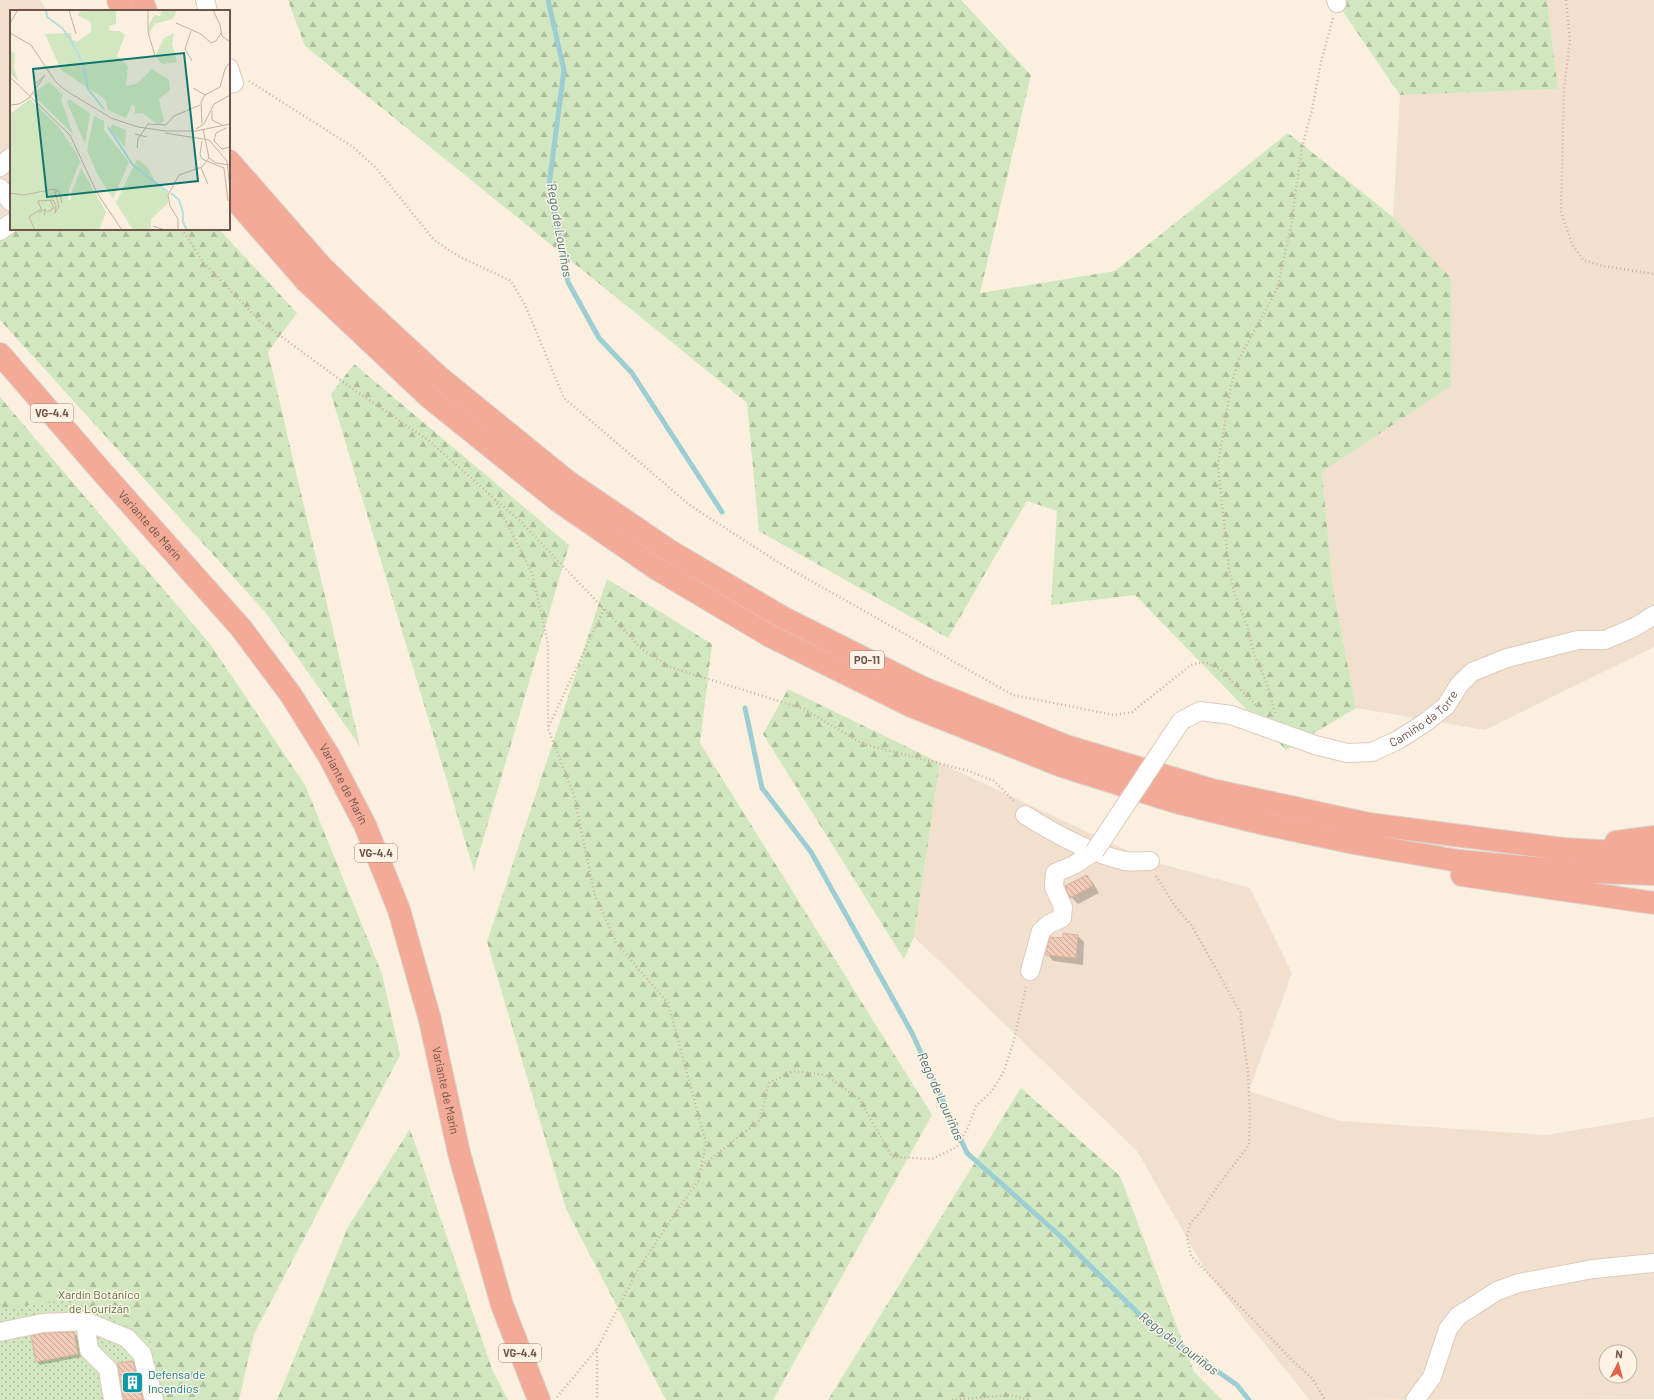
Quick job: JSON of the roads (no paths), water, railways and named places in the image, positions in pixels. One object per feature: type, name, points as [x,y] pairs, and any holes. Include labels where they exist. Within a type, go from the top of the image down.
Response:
[{"type":"highway","points":[[118,0],[123,10]]},
{"type":"highway","points":[[142,0],[146,10]]},
{"type":"highway","name":"PO-11","points":[[230,162],[321,266],[438,376],[567,481],[670,550],[782,617],[921,687],[1066,746],[1212,790],[1369,824],[1563,849],[1654,854]]},
{"type":"highway","name":"PO-11","points":[[230,194],[306,281],[430,398],[557,500],[657,569],[770,636],[910,706],[1062,766],[1176,802],[1265,824],[1354,843],[1459,861],[1567,871],[1654,874]]},
{"type":"highway","name":"Variante de Marín","points":[[0,354],[103,473],[241,628],[291,695],[329,756],[364,825],[399,910],[430,1020],[459,1153],[502,1305],[539,1400]]},
{"type":"highway","points":[[1563,849],[1654,837]]},
{"type":"highway","points":[[1354,843],[1446,873],[1654,903]]},
{"type":"street","points":[[205,0],[208,10]]},
{"type":"street","points":[[0,167],[10,158]]},
{"type":"street","points":[[0,188],[10,201]]},
{"type":"street","points":[[0,231],[10,224]]},
{"type":"street","name":"Camiño da Torre","points":[[1095,851],[1180,721],[1200,711],[1231,715],[1315,745],[1347,753],[1372,752],[1398,740],[1426,722],[1446,706],[1459,685],[1472,672],[1507,658],[1578,640],[1605,640],[1635,627],[1654,615]]},
{"type":"street","points":[[1026,814],[1042,826],[1095,851],[1126,861],[1150,861]]},
{"type":"street","points":[[1030,971],[1041,931],[1049,924],[1062,918],[1063,907],[1054,887],[1056,874],[1074,865],[1095,851]]},
{"type":"street","points":[[1415,1400],[1432,1377],[1448,1329],[1458,1316],[1497,1291],[1519,1283],[1593,1269],[1654,1263]]},
{"type":"street","points":[[0,1332],[43,1323],[85,1321],[127,1338],[142,1354],[154,1400]]},
{"type":"street","points":[[85,1321],[89,1350],[108,1369],[113,1400]]},
{"type":"waterway","name":"Rego de Louriñas","points":[[548,0],[564,70],[549,185],[568,282],[599,338],[632,373],[722,512]]},
{"type":"waterway","name":"Rego de Louriñas","points":[[745,708],[762,788],[811,852],[912,1033],[967,1153],[1059,1235],[1148,1323],[1237,1385],[1249,1400]]},
{"type":"place","name":"Defensa de Incendios","points":[[132,1382]]},
{"type":"park label","name":"Xardín Botánico de Lourizán","points":[[99,1302]]}]
